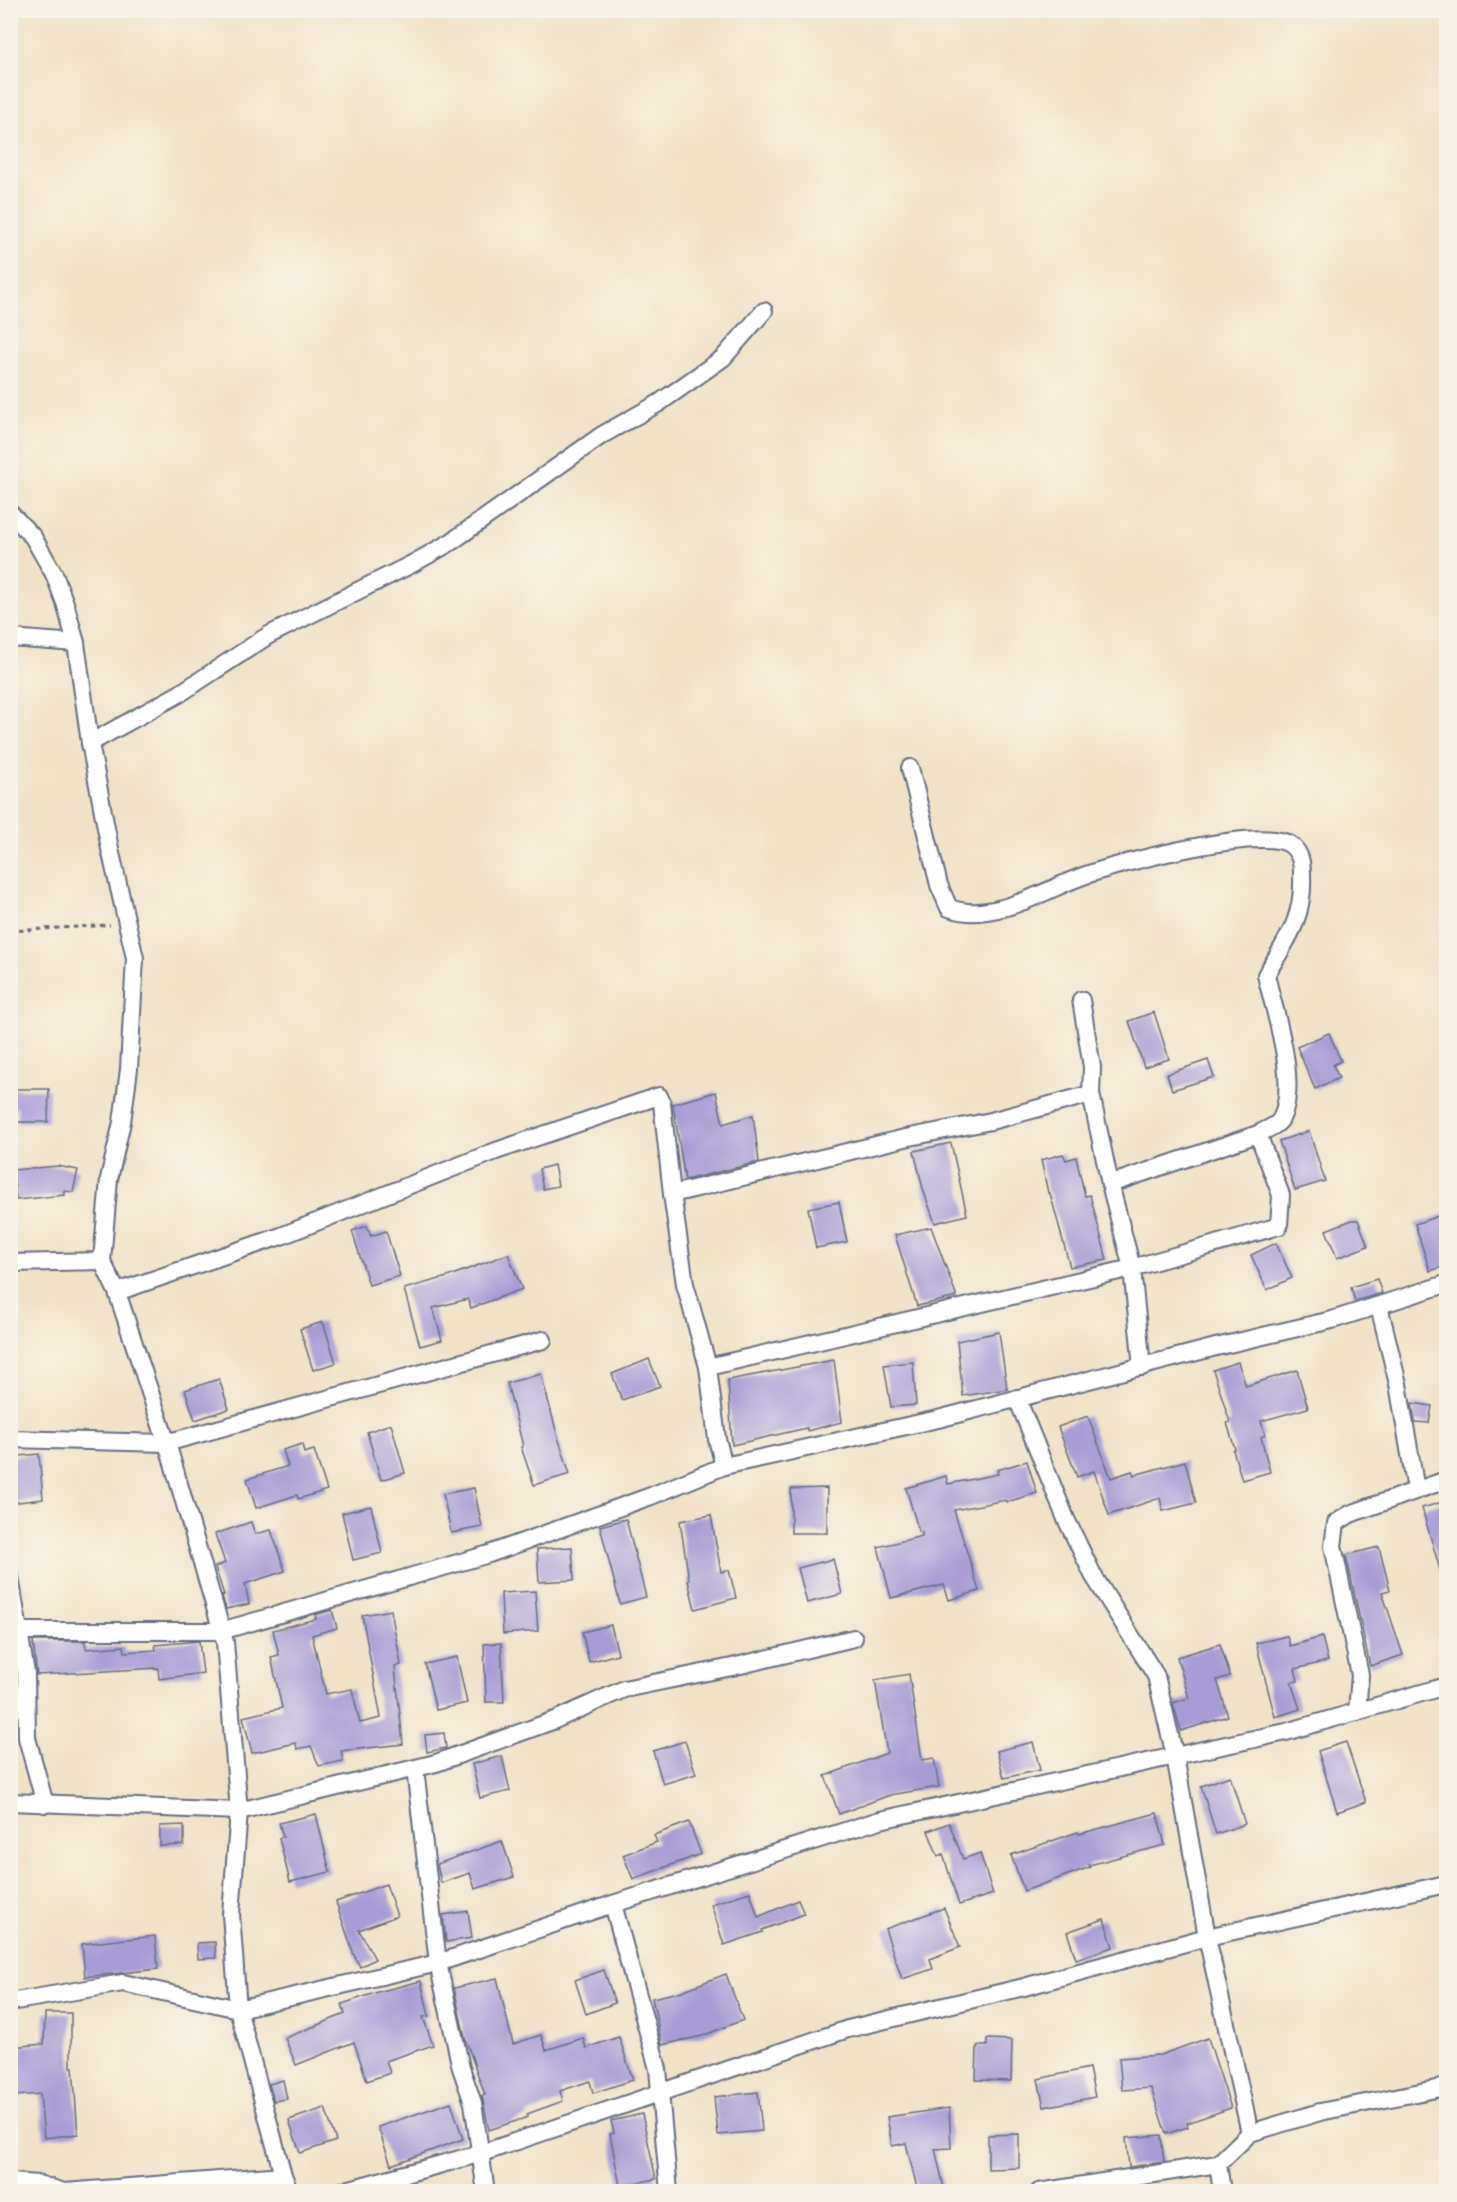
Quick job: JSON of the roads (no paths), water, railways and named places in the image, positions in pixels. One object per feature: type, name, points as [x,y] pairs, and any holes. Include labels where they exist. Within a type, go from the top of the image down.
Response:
[{"type":"street","points":[[90,743],[179,694],[269,635],[412,564],[451,542],[602,435],[659,403],[714,365],[741,339],[764,311]]},
{"type":"street","points":[[10,513],[33,537],[54,574],[65,603],[76,643],[90,743],[110,849],[135,958],[129,1069],[122,1122],[108,1179],[102,1261],[117,1292],[166,1443],[225,1642],[239,1811],[231,1914],[238,2008],[283,2175],[290,2192]]},
{"type":"street","points":[[10,638],[76,643]]},
{"type":"street","points":[[910,768],[939,885],[949,908],[968,914],[1000,909],[1084,876],[1202,845],[1273,838],[1292,845],[1301,859],[1303,896],[1296,924],[1266,975],[1288,1068],[1286,1105],[1280,1121],[1258,1134],[1110,1184]]},
{"type":"street","points":[[1081,1000],[1092,1067],[1091,1094],[1110,1184],[1132,1268],[1142,1367]]},
{"type":"street","points":[[672,1194],[905,1138],[991,1121],[1091,1094]]},
{"type":"street","points":[[117,1292],[281,1236],[496,1151],[659,1096],[662,1103],[685,1284],[708,1367],[717,1439],[724,1466]]},
{"type":"street","points":[[708,1367],[1132,1268],[1279,1226],[1281,1195],[1258,1134]]},
{"type":"street","points":[[10,1263],[102,1261]]},
{"type":"street","points":[[19,1631],[221,1631],[489,1554],[651,1496],[724,1466],[938,1419],[1332,1320],[1446,1284]]},
{"type":"street","points":[[1379,1306],[1398,1384],[1416,1490]]},
{"type":"street","points":[[10,1440],[166,1443],[543,1340]]},
{"type":"street","points":[[1017,1398],[1066,1519],[1093,1575],[1156,1676],[1175,1756],[1208,1937],[1250,2133]]},
{"type":"street","points":[[1357,1712],[1360,1675],[1333,1546],[1336,1523],[1350,1514],[1446,1480]]},
{"type":"street","points":[[10,1577],[26,1673],[27,1738],[45,1804]]},
{"type":"street","points":[[10,1802],[239,1811],[436,1763],[555,1720],[624,1689],[732,1667],[854,1638]]},
{"type":"street","points":[[10,2002],[123,1983],[238,2008],[438,1963],[613,1904],[880,1820],[1286,1732],[1446,1686]]},
{"type":"street","points":[[415,1769],[438,1963],[461,2068],[473,2103],[486,2192]]},
{"type":"street","points":[[339,2192],[482,2153],[848,2029],[1024,1987],[1208,1937],[1446,1884]]},
{"type":"street","points":[[613,1904],[658,2069],[669,2192]]},
{"type":"street","points":[[1039,2192],[1218,2164],[1250,2133],[1320,2112],[1446,2086]]},
{"type":"street","points":[[1218,2164],[1222,2192]]},
{"type":"street","points":[[10,2182],[38,2184],[64,2192],[283,2175]]}]
